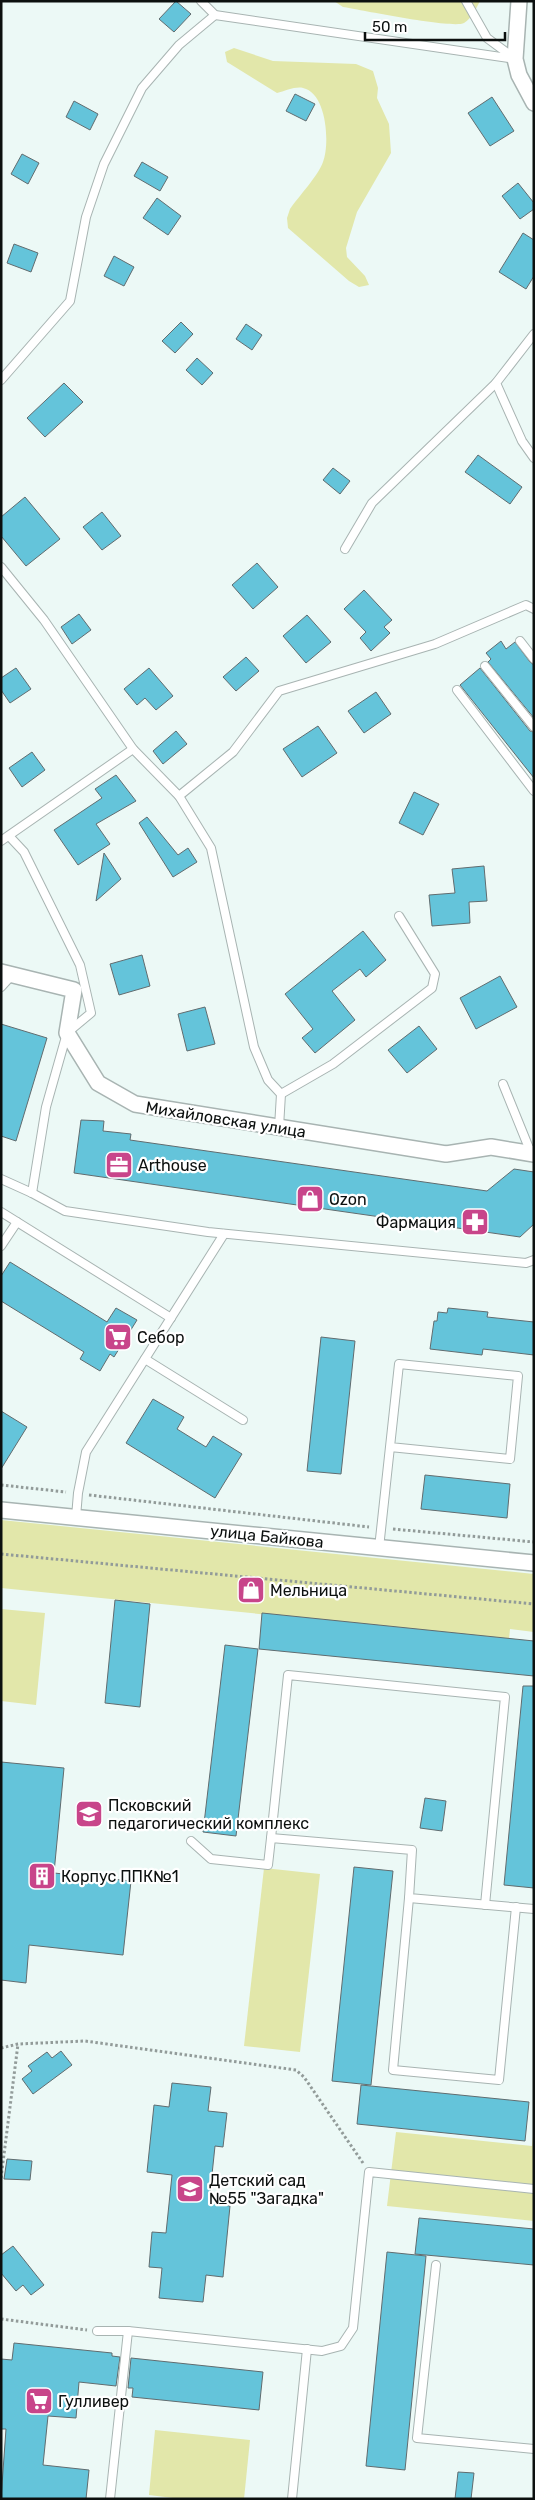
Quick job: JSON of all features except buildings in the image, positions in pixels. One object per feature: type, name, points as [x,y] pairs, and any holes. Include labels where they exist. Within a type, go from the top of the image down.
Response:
[{"type":"street","points":[[519,1],[515,59],[519,74],[534,103]]},
{"type":"street","points":[[7,973],[74,990],[67,1033]]},
{"type":"street","name":"Михайловская улица","points":[[67,1033],[98,1082],[135,1104],[446,1154],[491,1147],[532,1153]]},
{"type":"street","name":"улица Байкова","points":[[1,1510],[534,1563]]},
{"type":"lane","points":[[201,1],[214,15],[515,59]]},
{"type":"lane","points":[[466,1],[487,38],[515,59]]},
{"type":"lane","points":[[1,380],[70,301],[89,208],[104,164],[142,88],[179,45],[214,15]]},
{"type":"lane","points":[[345,549],[372,503],[496,383],[534,334]]},
{"type":"lane","points":[[496,383],[522,441],[534,458]]},
{"type":"lane","points":[[1,568],[44,620],[133,749],[179,796],[211,848],[254,1047],[268,1080],[281,1094],[278,1127]]},
{"type":"lane","points":[[179,796],[233,752],[279,691],[434,644],[526,605],[534,609]]},
{"type":"lane","points":[[520,641],[534,659]]},
{"type":"lane","points":[[485,666],[534,727]]},
{"type":"lane","points":[[457,690],[534,791]]},
{"type":"lane","points":[[1,841],[133,749]]},
{"type":"lane","points":[[9,836],[24,852],[80,965],[91,1014],[67,1033],[46,1107],[32,1193]]},
{"type":"lane","points":[[281,1094],[333,1064],[432,988],[435,974],[400,916]]},
{"type":"lane","points":[[1,987],[7,973]]},
{"type":"lane","points":[[503,1084],[532,1153]]},
{"type":"lane","points":[[1,1179],[32,1193],[64,1211],[224,1234],[526,1263],[534,1260]]},
{"type":"lane","points":[[1,1212],[170,1318]]},
{"type":"lane","points":[[1,1246],[17,1222]]},
{"type":"lane","points":[[76,1518],[78,1493],[86,1452],[224,1234]]},
{"type":"lane","points":[[145,1359],[243,1420]]},
{"type":"lane","points":[[380,1548],[390,1446],[399,1364],[518,1376],[510,1459],[390,1446]]},
{"type":"lane","points":[[191,1841],[211,1859],[268,1865],[288,1675],[505,1697],[485,1905]]},
{"type":"lane","points":[[271,1838],[412,1850],[393,2070],[500,2080],[516,1908]]},
{"type":"lane","points":[[409,1898],[534,1909]]},
{"type":"lane","points":[[97,2331],[128,2331],[322,2351],[341,2346],[353,2328],[369,2172],[534,2189]]},
{"type":"lane","points":[[436,2264],[418,2438],[534,2449]]},
{"type":"lane","points":[[110,2499],[128,2331]]},
{"type":"lane","points":[[292,2499],[307,2349]]},
{"type":"path","points":[[1,1485],[382,1528],[534,1542]]},
{"type":"path","points":[[1,1554],[534,1604]]},
{"type":"path","points":[[1,2048],[18,2044],[84,2041],[296,2070],[304,2077],[369,2172]]},
{"type":"path","points":[[1,2178],[18,2044]]},
{"type":"path","points":[[1,2320],[72,2328]]},
{"type":"green space","points":[[334,1],[480,1],[469,19],[464,23],[456,24],[343,7]]},
{"type":"green space","points":[[234,48],[273,61],[356,64],[373,71],[378,88],[377,98],[389,124],[391,153],[357,212],[346,248],[347,257],[365,276],[369,285],[359,287],[349,281],[288,228],[287,218],[290,209],[317,173],[325,154],[325,120],[317,99],[311,92],[303,88],[294,88],[277,93],[227,62],[225,52]]},
{"type":"green space","points":[[1,1520],[534,1574],[534,1632],[510,1629],[509,1639],[1,1588]]},
{"type":"green space","points":[[1,1609],[45,1613],[36,1705],[1,1701]]},
{"type":"green space","points":[[264,1868],[320,1874],[300,2052],[244,2046]]},
{"type":"green space","points":[[534,2127],[534,2221],[387,2206],[396,2132],[532,2146]]},
{"type":"green space","points":[[155,2430],[250,2440],[244,2499],[181,2499],[149,2495]]},
{"type":"place","name":"Arthouse","points":[[119,1165]]},
{"type":"place","name":"Ozon","points":[[310,1199]]},
{"type":"place","name":"Фармация","points":[[475,1222]]},
{"type":"place","name":"Себор","points":[[118,1337]]},
{"type":"place","name":"Мельница","points":[[251,1590]]},
{"type":"place","name":"Псковский педагогический комплекс","points":[[89,1814]]},
{"type":"place","name":"Корпус ППК№1","points":[[42,1876]]},
{"type":"place","name":"Детский сад №55 \"Загадка\"","points":[[190,2189]]},
{"type":"place","name":"Гулливер","points":[[39,2401]]}]
